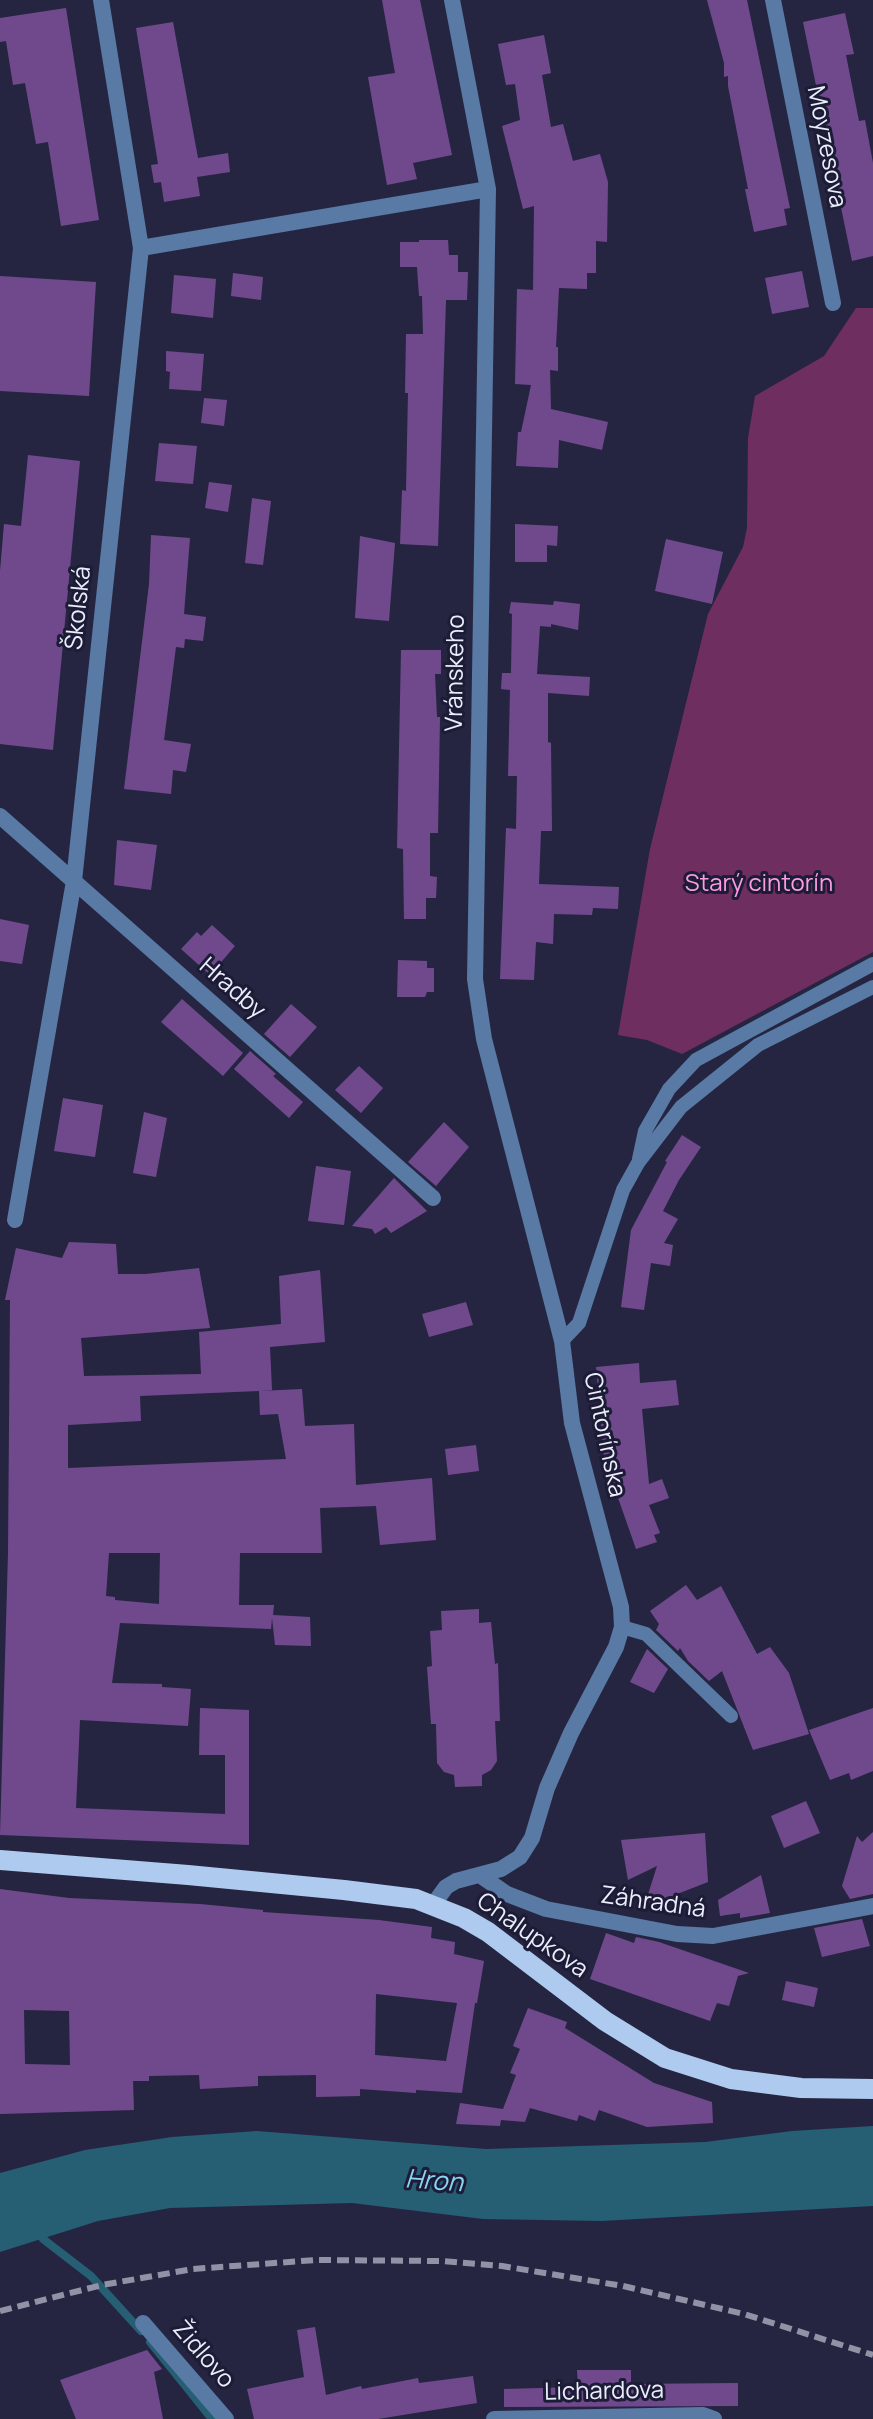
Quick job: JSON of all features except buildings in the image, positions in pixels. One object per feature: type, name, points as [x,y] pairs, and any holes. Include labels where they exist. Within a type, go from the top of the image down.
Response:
[{"type":"main road","name":"Chalupkova","points":[[0,1860],[393,1895],[433,1905],[488,1932],[605,2021],[665,2058],[731,2079],[801,2088],[873,2089]]},
{"type":"street","name":"Školská","points":[[15,1220],[74,881],[141,248],[101,0]]},
{"type":"street","name":"Vránskeho","points":[[452,0],[488,189],[475,979],[484,1039],[562,1341]]},
{"type":"street","name":"Moyzesova","points":[[773,0],[833,303]]},
{"type":"street","points":[[141,248],[488,189]]},
{"type":"street","name":"Hradby","points":[[0,816],[433,1198]]},
{"type":"street","name":"Cintorínska","points":[[562,1341],[572,1423],[621,1607],[622,1627]]},
{"type":"street","points":[[433,1905],[446,1887],[456,1881],[501,1869],[520,1857],[532,1838],[547,1788],[571,1733],[616,1647],[622,1627]]},
{"type":"street","name":"Záhradná","points":[[481,1876],[507,1894],[546,1909],[677,1934],[713,1936],[873,1906]]},
{"type":"street","name":"Židlovo","points":[[143,2323],[226,2419]]},
{"type":"street","name":"Lichardova","points":[[494,2419],[703,2415],[714,2419]]},
{"type":"lane","points":[[638,1163],[645,1131],[651,1120],[669,1089],[696,1060],[873,964]]},
{"type":"lane","points":[[562,1341],[579,1323],[623,1190],[638,1163],[681,1107],[758,1045],[873,987]]},
{"type":"lane","points":[[622,1627],[646,1634],[731,1716]]},
{"type":"green space","name":"Starý cintorín","points":[[856,308],[873,308],[873,952],[682,1054],[647,1040],[618,1035],[650,849],[708,614],[743,547],[747,528],[748,438],[755,396],[824,356]]},
{"type":"water","name":"Hron","points":[[873,2126],[873,2206],[601,2221],[483,2219],[352,2203],[170,2208],[98,2221],[0,2252],[0,2173],[85,2150],[172,2137],[257,2131],[486,2149],[705,2142],[792,2131]]},
{"type":"waterway","points":[[39,2233],[91,2276],[141,2331]]},
{"type":"waterway","points":[[150,2342],[212,2419]]},
{"type":"railway","points":[[0,2311],[102,2285],[193,2269],[316,2260],[441,2261],[502,2266],[623,2286],[744,2314],[873,2355]]}]
